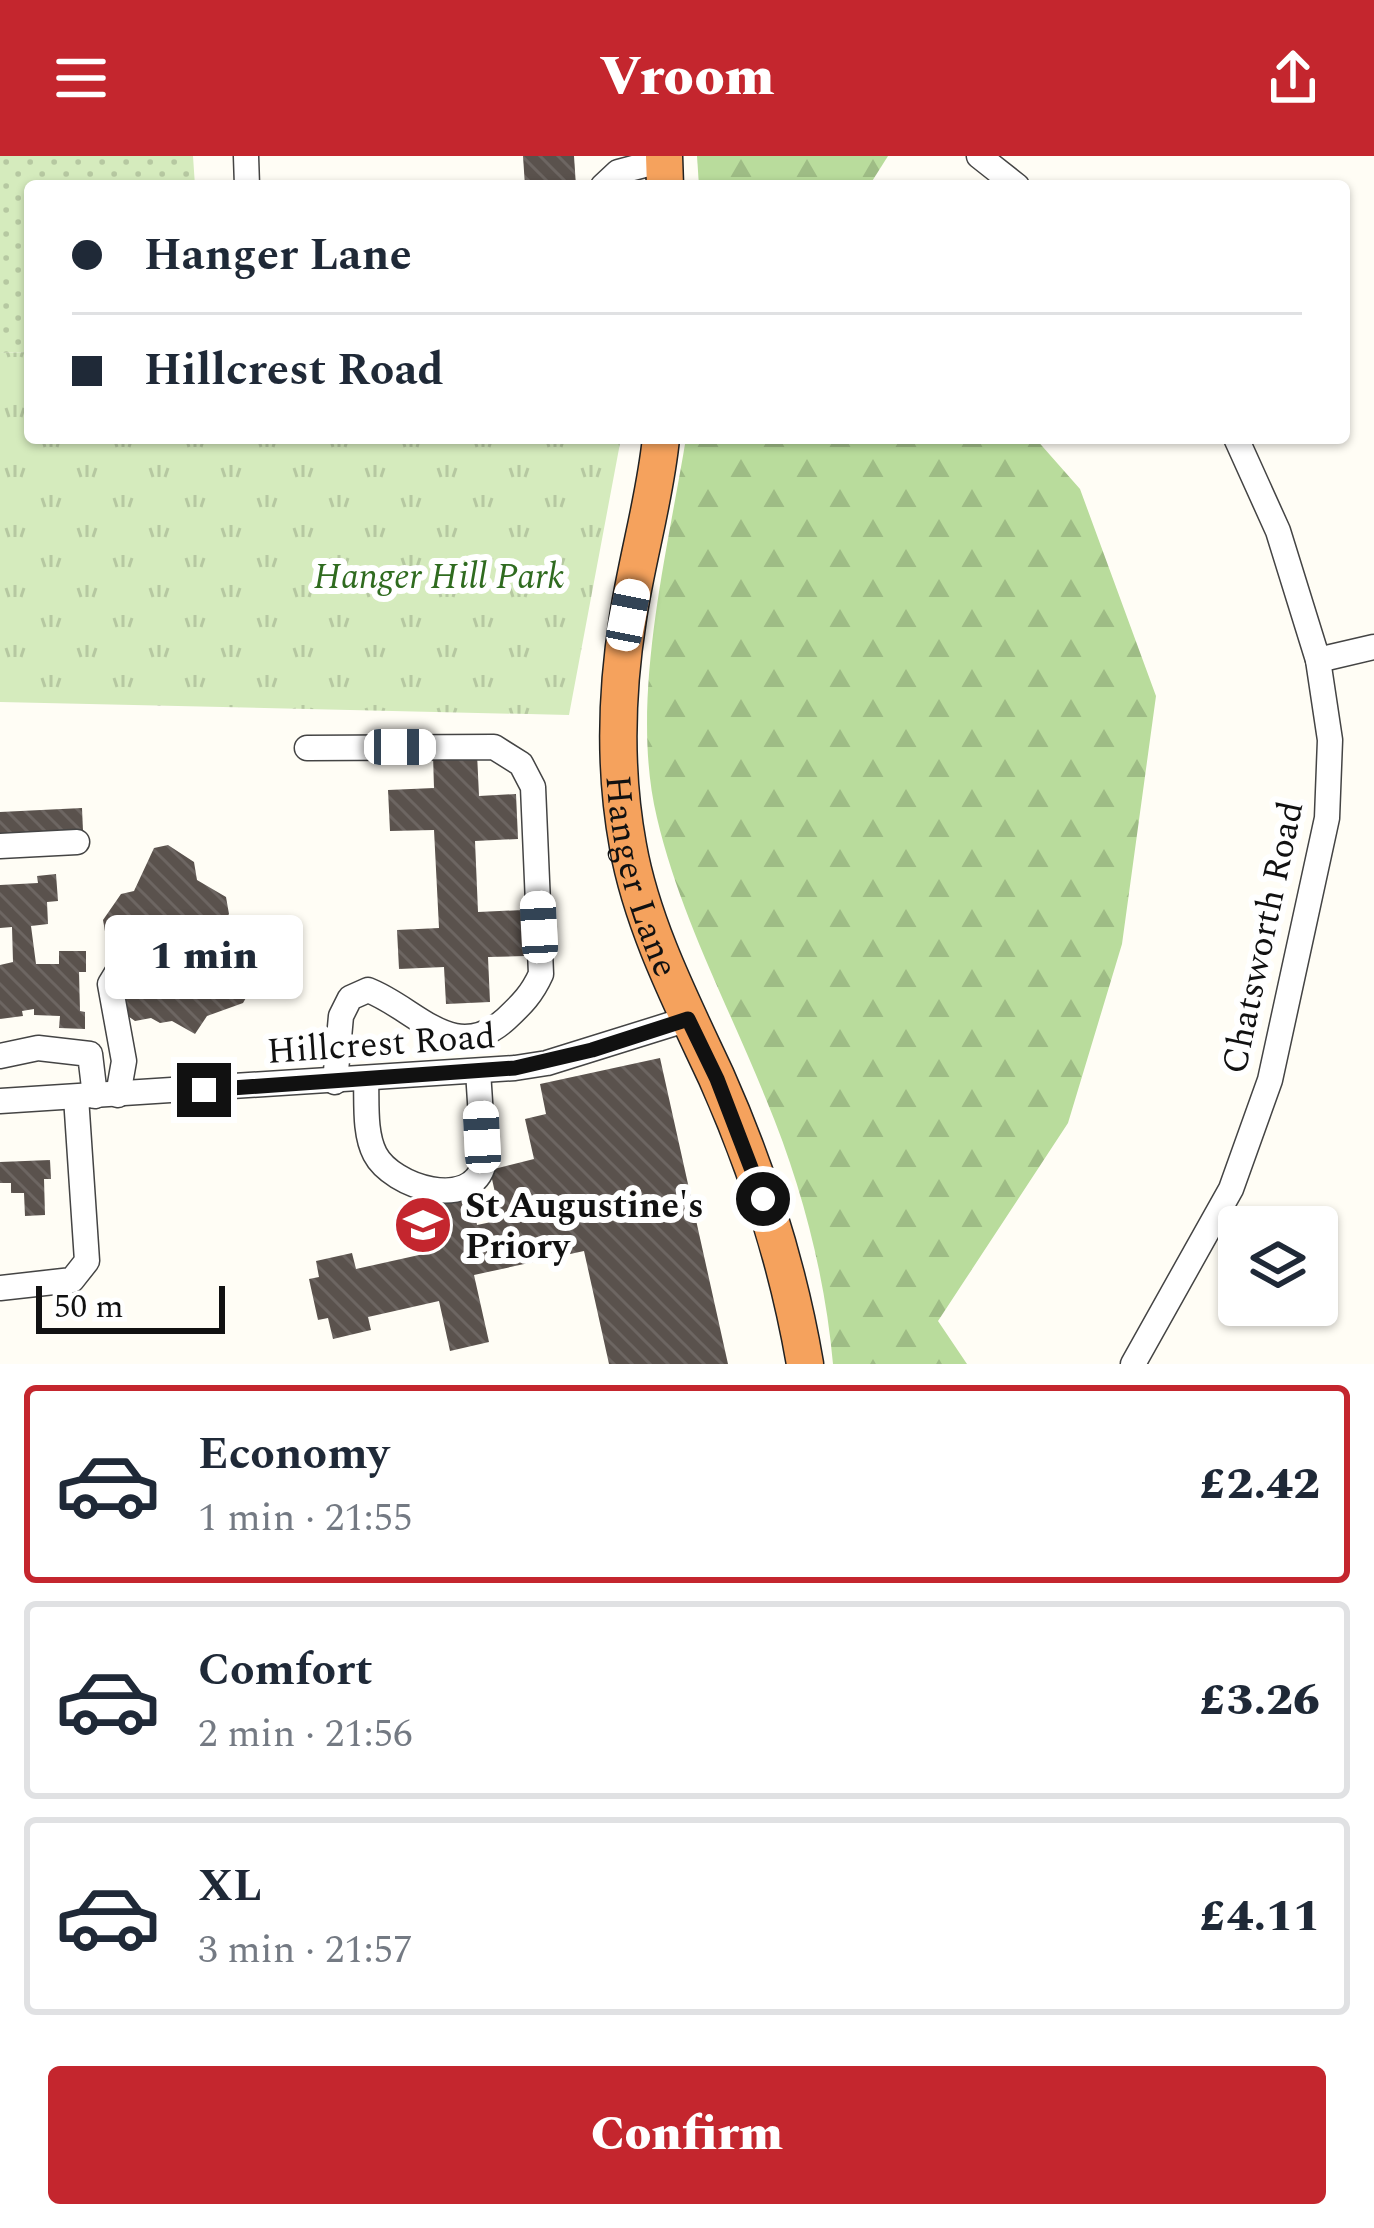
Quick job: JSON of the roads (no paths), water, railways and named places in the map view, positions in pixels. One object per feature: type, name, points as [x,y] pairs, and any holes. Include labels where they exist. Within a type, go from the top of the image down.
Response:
[{"type":"highway","name":"Hanger Lane","points":[[660,444],[618,692],[618,760],[628,849],[688,1019],[734,1119],[777,1238],[805,1364]]},
{"type":"street","points":[[979,156],[1009,180]]},
{"type":"street","points":[[609,180],[618,172],[664,167]]},
{"type":"street","name":"Chatsworth Road","points":[[1142,1361],[1231,1189],[1270,1080],[1327,818],[1330,740],[1318,660],[1278,531],[1239,444]]},
{"type":"street","points":[[1318,660],[1374,647]]},
{"type":"street","points":[[307,748],[494,747],[521,764],[533,787],[541,974],[530,997],[490,1034],[453,1038],[368,990],[350,998],[341,1016],[334,1082]]},
{"type":"street","points":[[0,846],[77,842]]},
{"type":"street","points":[[96,1096],[124,1061],[110,984],[121,966]]},
{"type":"street","name":"Hillcrest Road","points":[[0,1101],[334,1082],[547,1063],[688,1019]]},
{"type":"street","points":[[0,1056],[38,1048],[90,1054],[96,1096],[86,1261],[72,1280],[0,1288]]},
{"type":"street","points":[[366,1079],[370,1139],[377,1159],[416,1186],[451,1190],[482,1173],[478,1071]]},
{"type":"place","name":"St Augustine's Priory","points":[[423,1225]]},
{"type":"park label","name":"Hanger Hill Park","points":[[439,575]]}]
